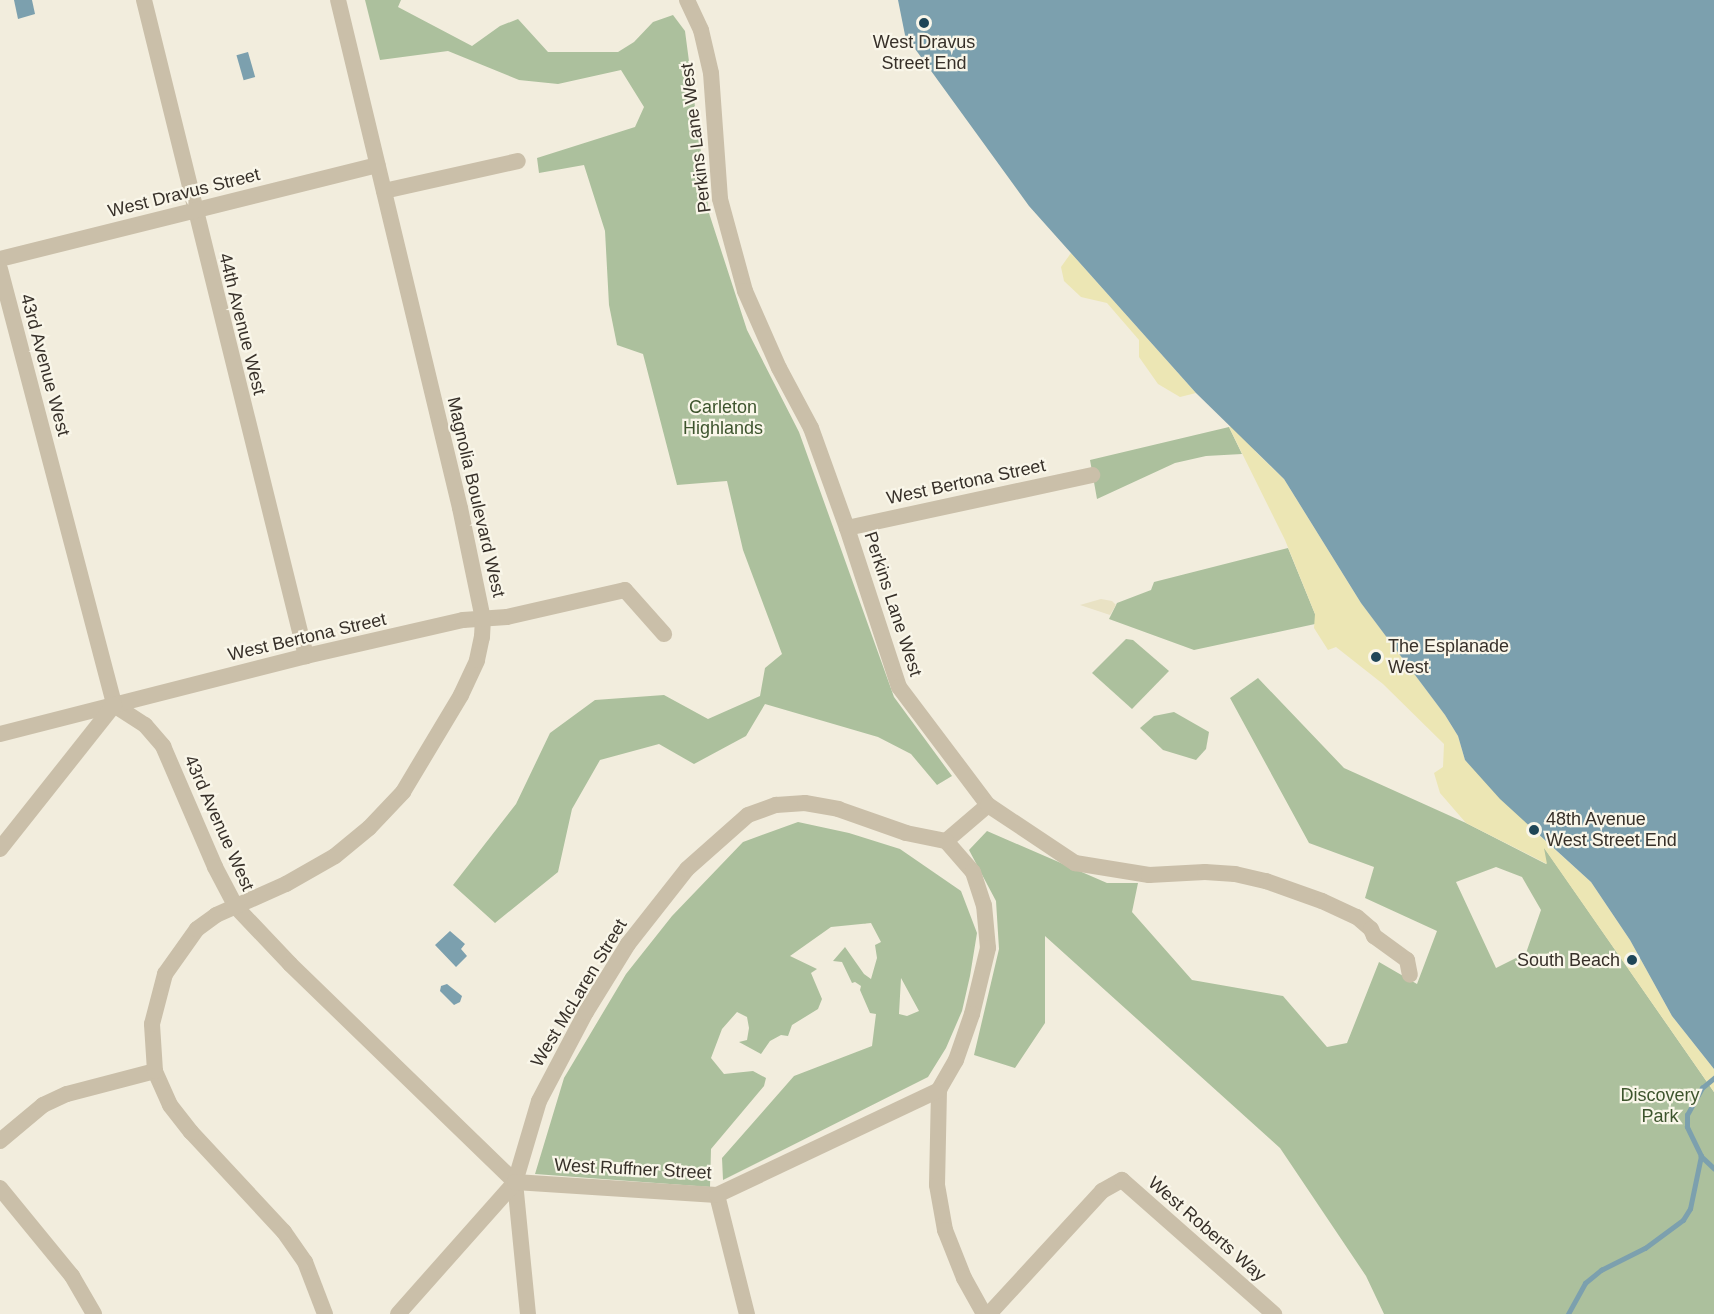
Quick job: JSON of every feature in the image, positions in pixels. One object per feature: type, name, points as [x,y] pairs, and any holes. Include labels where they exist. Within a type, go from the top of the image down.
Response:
[{"type":"street","name":"44th Avenue West","points":[[144,0],[194,211],[306,656]]},
{"type":"street","name":"Magnolia Boulevard West","points":[[325,1314],[305,1262],[274,1218],[191,1132],[170,1105],[155,1071],[152,1024],[165,974],[197,929],[216,915],[286,884],[335,856],[369,828],[403,792],[461,695],[477,660],[483,619],[460,508],[338,0]]},
{"type":"street","name":"Perkins Lane West","points":[[687,0],[701,30],[711,73],[720,199],[745,291],[778,368],[811,428],[847,528],[899,687],[988,805]]},
{"type":"street","points":[[384,191],[518,160]]},
{"type":"street","name":"West Dravus Street","points":[[0,259],[377,165]]},
{"type":"street","name":"43rd Avenue West","points":[[0,269],[114,705],[145,725],[163,746],[214,867],[236,907],[290,964],[515,1182]]},
{"type":"street","name":"West Bertona Street","points":[[847,528],[1092,475]]},
{"type":"street","name":"West Bertona Street","points":[[0,734],[306,656],[463,620],[507,617],[625,590],[664,634]]},
{"type":"street","points":[[0,849],[114,705]]},
{"type":"street","name":"West McLaren Street","points":[[515,1182],[539,1101],[586,1012],[628,944],[687,869],[748,815],[776,805],[804,803],[838,809],[906,833],[946,841]]},
{"type":"street","points":[[984,1314],[964,1278],[945,1230],[937,1185],[939,1090],[959,1051],[972,1014],[988,948],[984,905],[973,872],[946,841],[988,805],[1075,863],[1149,875],[1180,872],[1235,874],[1266,880],[1322,901],[1358,917],[1371,929],[1374,936],[1407,960],[1410,975]]},
{"type":"street","points":[[0,1141],[43,1105],[101,1083],[155,1071]]},
{"type":"street","name":"West Ruffner Street","points":[[515,1182],[717,1195],[939,1090]]},
{"type":"street","name":"West Roberts Way","points":[[989,1314],[1098,1194],[1122,1180],[1274,1314]]},
{"type":"street","points":[[398,1314],[515,1182]]},
{"type":"street","points":[[515,1182],[528,1314]]},
{"type":"street","points":[[0,1188],[72,1276],[94,1314]]},
{"type":"street","points":[[717,1195],[747,1314]]},
{"type":"green space","name":"Carleton Highlands","points":[[365,0],[401,0],[398,7],[472,46],[500,26],[518,19],[548,52],[618,52],[634,42],[653,22],[673,15],[685,31],[709,213],[747,330],[799,432],[894,697],[952,776],[937,785],[911,754],[878,737],[765,704],[746,736],[694,764],[659,744],[600,760],[572,809],[558,872],[495,923],[453,885],[516,804],[550,733],[595,700],[664,695],[708,719],[760,696],[765,668],[782,654],[743,550],[727,481],[677,485],[643,354],[617,345],[609,305],[605,231],[584,165],[539,173],[537,158],[635,127],[644,107],[621,70],[558,84],[519,80],[448,51],[380,60]]},
{"type":"green space","points":[[1229,427],[1242,454],[1206,456],[1175,463],[1097,499],[1090,460]]},
{"type":"green space","points":[[1288,548],[1315,614],[1315,624],[1194,650],[1109,619],[1117,603],[1151,590],[1154,582]]},
{"type":"green space","points":[[1126,639],[1133,640],[1169,671],[1132,709],[1092,673]]},
{"type":"green space","name":"Discovery Park","points":[[1258,678],[1344,768],[1466,823],[1546,864],[1543,846],[1714,1092],[1714,1314],[1384,1314],[1366,1276],[1280,1148],[1045,936],[1045,1023],[1015,1068],[974,1055],[999,949],[996,901],[969,850],[987,831],[1107,883],[1138,883],[1132,912],[1192,980],[1283,996],[1327,1047],[1347,1043],[1379,962],[1417,984],[1437,931],[1365,898],[1374,867],[1309,843],[1230,698]],"holes":[[[1496,867],[1522,877],[1541,910],[1526,953],[1496,968],[1456,882]]]},
{"type":"green space","points":[[1174,712],[1209,732],[1206,749],[1196,760],[1163,750],[1140,728],[1154,716]]},
{"type":"green space","points":[[798,822],[849,833],[900,849],[961,891],[977,933],[970,976],[962,1011],[946,1048],[928,1077],[723,1180],[722,1158],[794,1076],[872,1046],[876,1014],[870,1013],[860,990],[861,986],[855,982],[852,983],[842,962],[833,961],[845,947],[864,974],[871,979],[877,958],[875,945],[881,942],[871,923],[831,927],[790,956],[817,969],[811,973],[822,999],[818,1009],[792,1025],[788,1036],[781,1035],[770,1041],[761,1054],[739,1042],[747,1040],[749,1028],[747,1017],[737,1012],[722,1029],[711,1058],[724,1074],[753,1071],[766,1078],[764,1086],[711,1149],[710,1187],[535,1174],[564,1078],[626,974],[672,916],[743,842]],"holes":[[[901,978],[919,1011],[907,1016],[899,1014]]]},
{"type":"sand","points":[[1071,253],[1196,393],[1180,397],[1158,384],[1139,357],[1139,340],[1107,303],[1081,297],[1064,281],[1061,267]]},
{"type":"sand","name":"The Esplanade West","points":[[1256,420],[1255,451],[1284,479],[1361,603],[1445,715],[1458,736],[1465,760],[1541,837],[1591,882],[1630,940],[1672,1016],[1714,1069],[1714,1092],[1544,848],[1547,864],[1466,823],[1440,793],[1434,773],[1443,767],[1444,744],[1383,684],[1336,647],[1328,650],[1314,628],[1315,614],[1285,540],[1229,427]]},
{"type":"shaded area","points":[[1101,599],[1112,601],[1116,605],[1110,615],[1080,605]]},
{"type":"water","points":[[14,0],[32,0],[35,14],[18,19]]},
{"type":"water","points":[[898,0],[1714,0],[1714,1069],[1672,1016],[1630,940],[1591,882],[1500,799],[1465,760],[1458,736],[1445,715],[1361,603],[1284,479],[1196,393],[1029,206],[905,35]]},
{"type":"water","points":[[248,52],[255,77],[244,80],[236,55]]},
{"type":"water","points":[[450,931],[465,944],[461,949],[467,956],[456,967],[435,945]]},
{"type":"water","points":[[447,984],[462,996],[460,1002],[454,1005],[440,991],[441,986]]},
{"type":"waterway","points":[[1568,1314],[1585,1283],[1601,1270],[1645,1248],[1683,1220],[1690,1209],[1701,1156],[1687,1127],[1687,1115],[1702,1088],[1714,1078]]},
{"type":"waterway","points":[[1701,1156],[1714,1168]]},
{"type":"place","name":"West Dravus Street End","points":[[924,23]]},
{"type":"place","name":"The Esplanade West","points":[[1376,657]]},
{"type":"place","name":"48th Avenue West Street End","points":[[1534,830]]},
{"type":"place","name":"South Beach","points":[[1632,960]]}]
